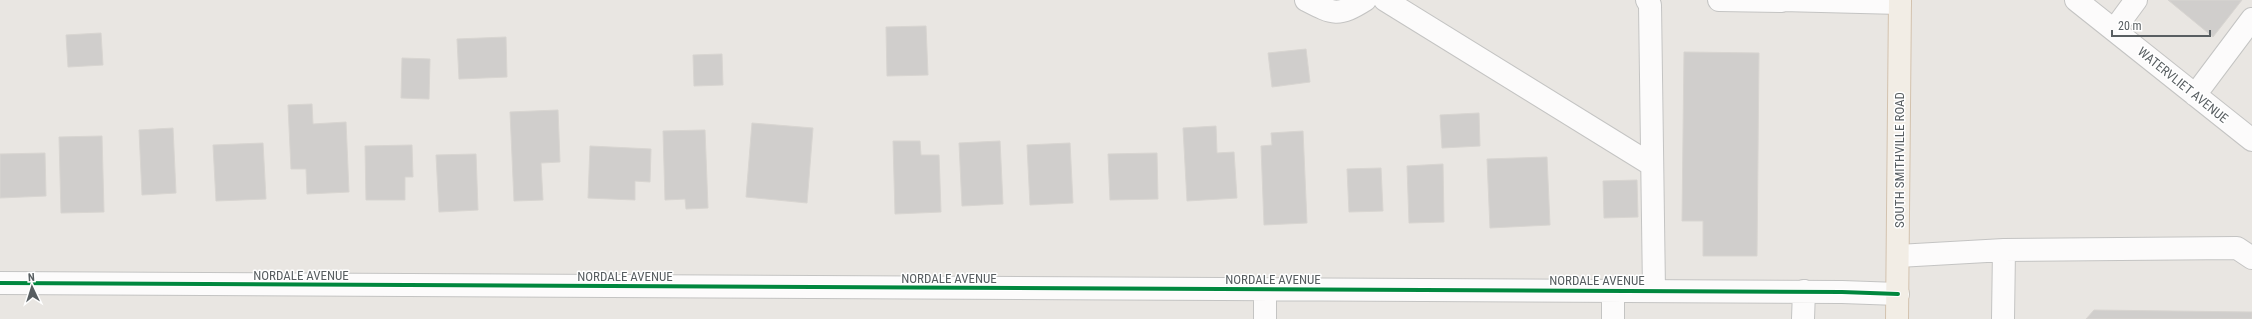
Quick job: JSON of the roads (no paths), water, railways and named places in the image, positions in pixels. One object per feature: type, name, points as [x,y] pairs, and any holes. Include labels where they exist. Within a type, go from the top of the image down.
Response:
[{"type":"main road","name":"SOUTH SMITHVILLE ROAD","points":[[1897,319],[1900,2]]},
{"type":"street","points":[[1306,0],[1329,12],[1349,10],[1365,0]]},
{"type":"street","points":[[1385,0],[1652,165]]},
{"type":"street","points":[[1647,0],[1650,5],[1654,290]]},
{"type":"street","points":[[1719,0],[1900,2]]},
{"type":"street","name":"WATERVLIET AVENUE","points":[[2076,0],[2252,140]]},
{"type":"street","points":[[2114,30],[2136,0]]},
{"type":"street","points":[[2195,95],[2252,19]]},
{"type":"street","points":[[1898,256],[2004,250],[2237,248],[2252,258]]},
{"type":"street","points":[[2003,319],[2004,250]]},
{"type":"street","name":"NORDALE AVENUE","points":[[0,283],[1654,290],[1898,294]]},
{"type":"street","points":[[1264,319],[1265,289]]},
{"type":"street","points":[[1613,291],[1613,319]]},
{"type":"street","points":[[1803,319],[1804,292]]}]
